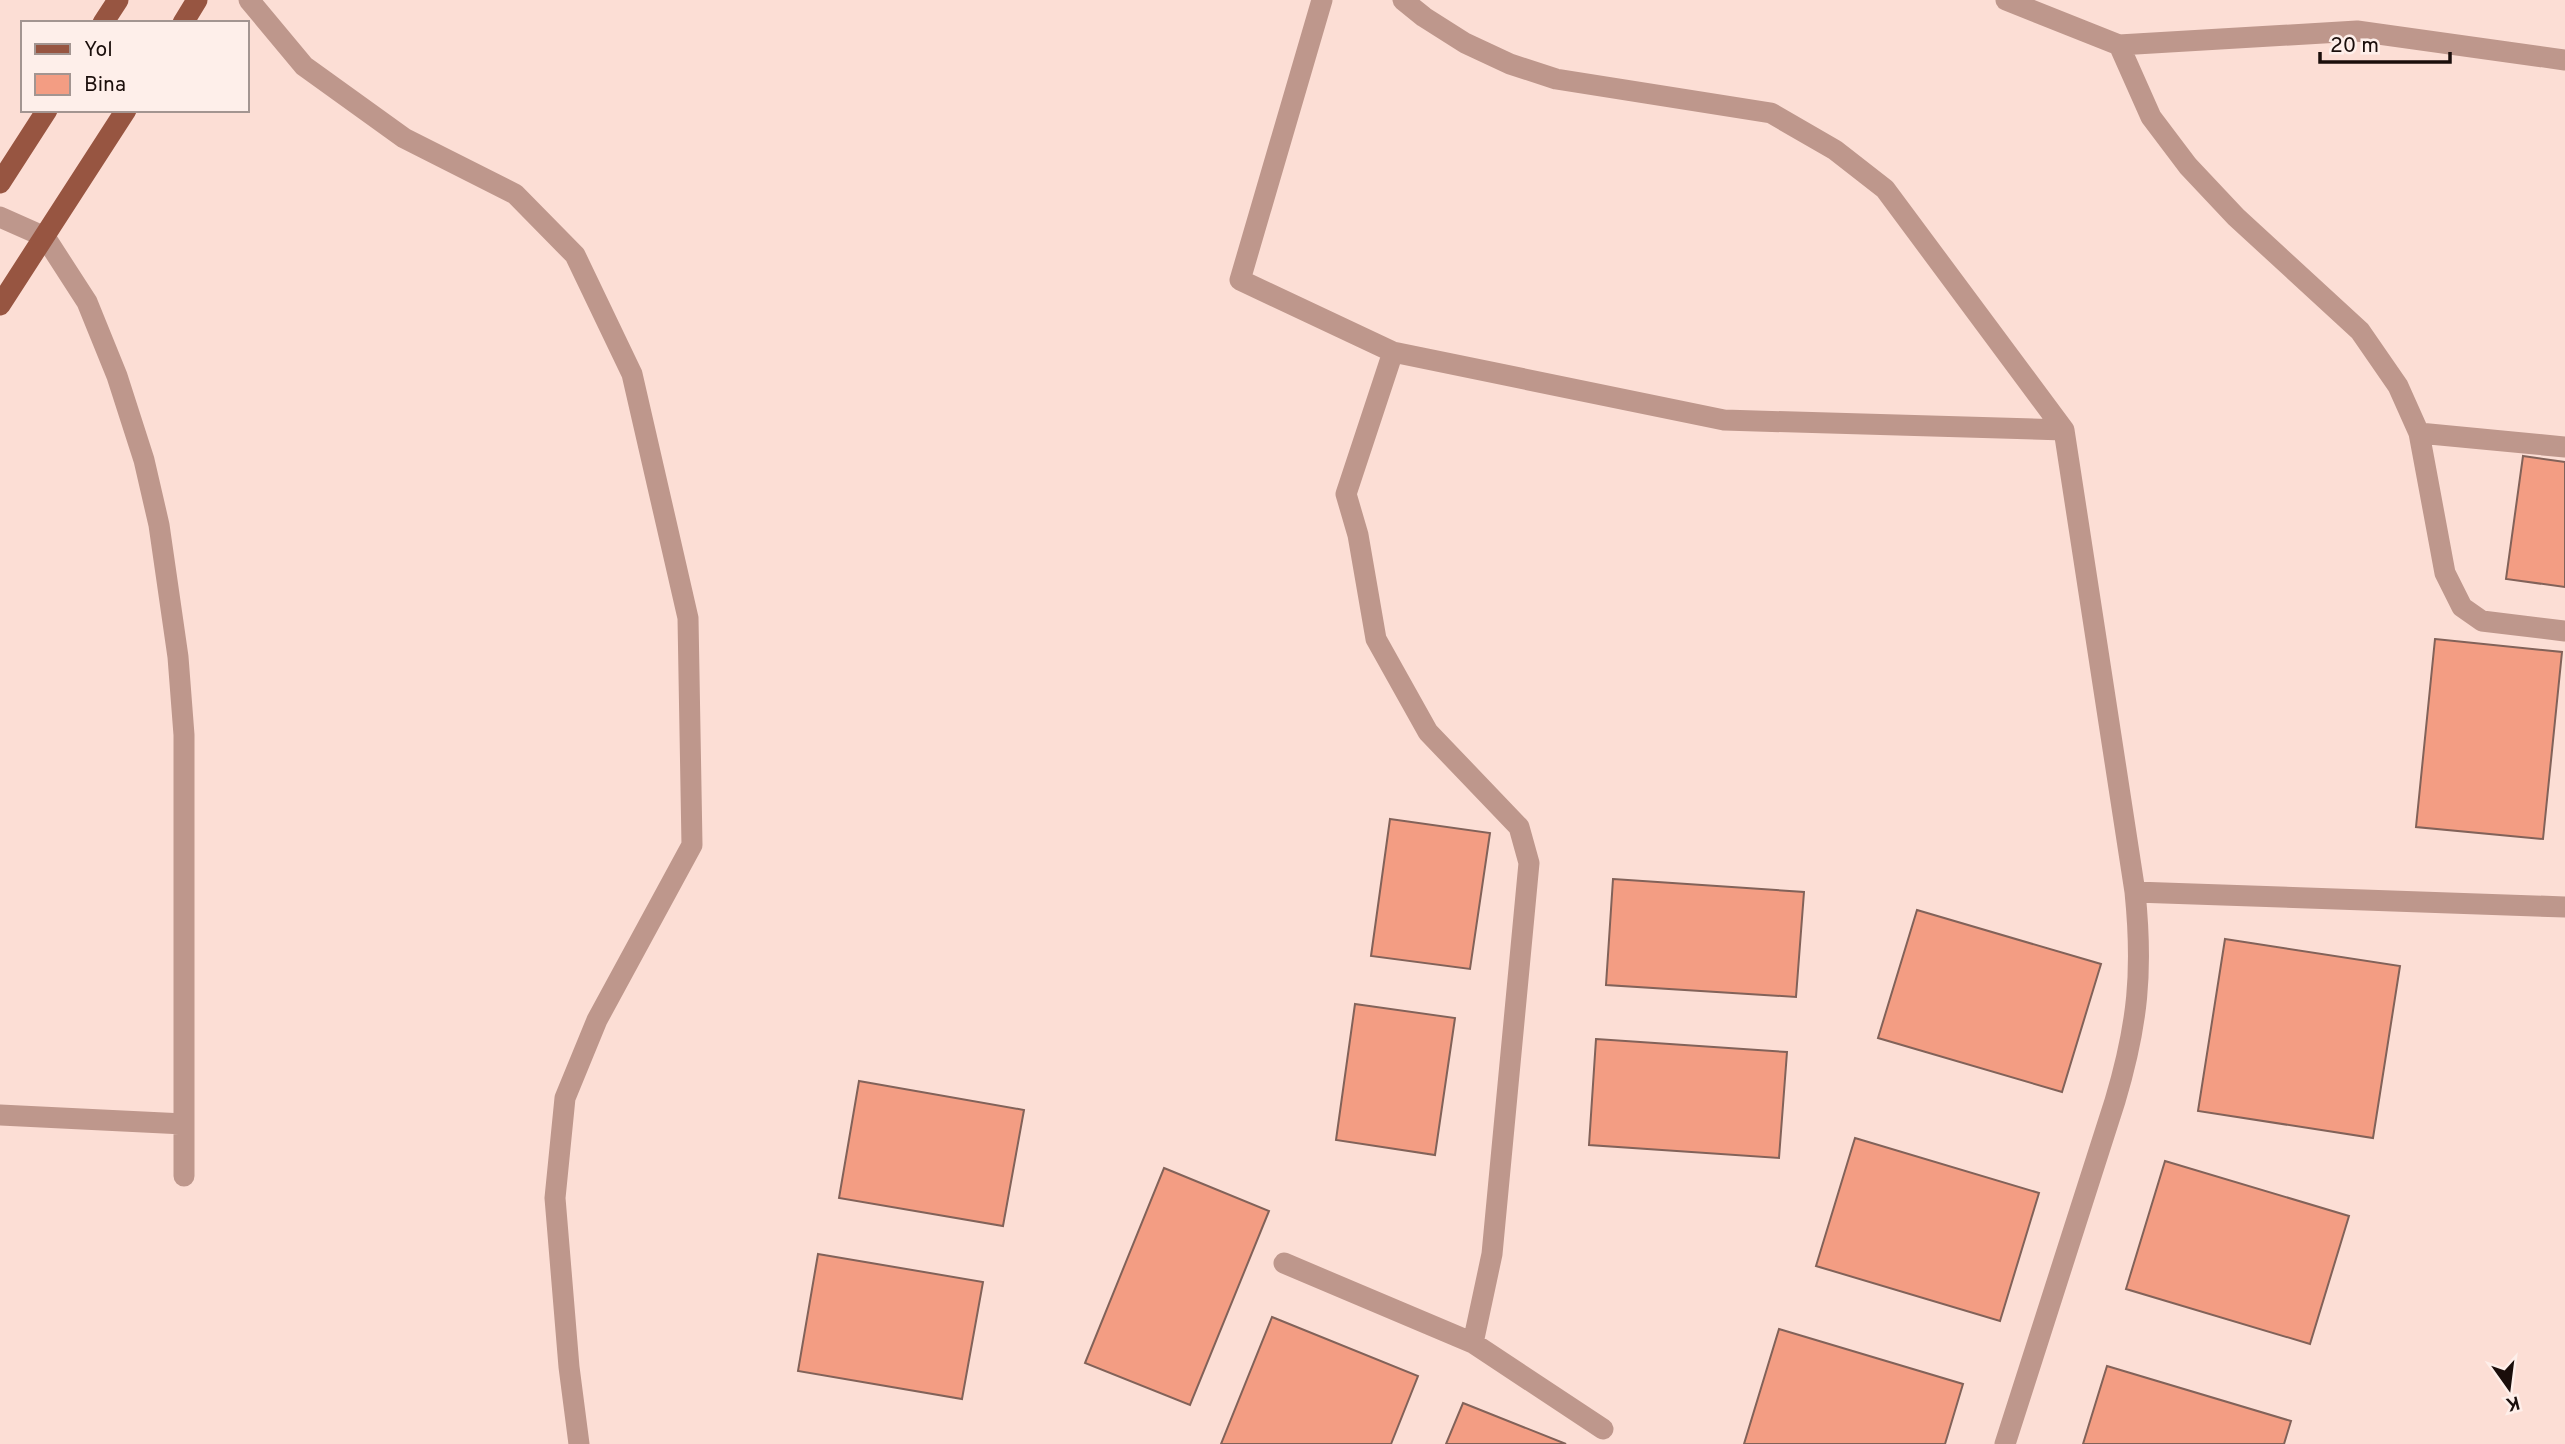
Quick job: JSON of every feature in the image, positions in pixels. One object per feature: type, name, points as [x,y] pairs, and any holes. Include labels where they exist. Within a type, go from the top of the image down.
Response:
[{"type":"main road","points":[[104,21],[118,0]]},
{"type":"main road","points":[[184,21],[197,0]]},
{"type":"main road","points":[[0,183],[46,112]]},
{"type":"main road","points":[[0,305],[125,112]]},
{"type":"street","points":[[249,0],[304,66],[404,138],[515,194],[575,255],[632,374],[688,618],[692,845],[597,1020],[565,1098],[555,1198],[569,1367],[579,1444]]},
{"type":"street","points":[[1322,0],[1240,280],[1393,352],[1724,421],[2064,430]]},
{"type":"street","points":[[1403,0],[1465,43],[1510,64],[1556,79],[1771,113],[1835,150],[1885,189],[2064,430],[2135,892],[2140,956],[2137,1006],[2129,1054],[2005,1444]]},
{"type":"street","points":[[2006,0],[2119,45],[2357,30],[2565,60]]},
{"type":"street","points":[[2119,45],[2151,117],[2188,166],[2236,218],[2360,331],[2398,386],[2419,433],[2445,573],[2462,607],[2482,621],[2565,631]]},
{"type":"street","points":[[0,217],[44,237],[87,302],[117,376],[144,460],[170,591],[184,735],[184,1175]]},
{"type":"street","points":[[1393,352],[1346,494],[1358,535],[1376,639],[1428,732],[1518,827],[1529,863],[1492,1254],[1473,1343]]},
{"type":"street","points":[[2419,433],[2565,447]]},
{"type":"street","points":[[2135,892],[2565,907]]},
{"type":"street","points":[[0,1115],[184,1124]]},
{"type":"street","points":[[1284,1263],[1473,1343],[1603,1429]]},
{"type":"building","points":[[2523,456],[2565,462],[2565,587],[2506,579]]},
{"type":"building","points":[[2435,639],[2562,652],[2543,839],[2416,827]]},
{"type":"building","points":[[1390,819],[1490,833],[1470,969],[1371,956]]},
{"type":"building","points":[[1613,879],[1804,892],[1796,997],[1606,985]]},
{"type":"building","points":[[1917,910],[2101,964],[2062,1092],[1878,1038]]},
{"type":"building","points":[[2225,939],[2400,966],[2373,1138],[2198,1111]]},
{"type":"building","points":[[1355,1004],[1455,1018],[1435,1155],[1336,1140]]},
{"type":"building","points":[[1596,1039],[1787,1052],[1779,1158],[1589,1145]]},
{"type":"building","points":[[859,1081],[1024,1110],[1003,1226],[839,1198]]},
{"type":"building","points":[[1855,1138],[2039,1193],[2000,1321],[1816,1266]]},
{"type":"building","points":[[2165,1161],[2349,1216],[2310,1344],[2126,1289]]},
{"type":"building","points":[[1164,1168],[1269,1211],[1190,1405],[1085,1363]]},
{"type":"building","points":[[818,1254],[983,1282],[962,1399],[798,1371]]},
{"type":"building","points":[[1272,1317],[1418,1376],[1391,1444],[1221,1444]]},
{"type":"building","points":[[1779,1329],[1963,1384],[1945,1444],[1744,1444]]},
{"type":"building","points":[[2107,1366],[2291,1421],[2284,1444],[2083,1444]]},
{"type":"building","points":[[1463,1403],[1566,1444],[1446,1444]]}]
